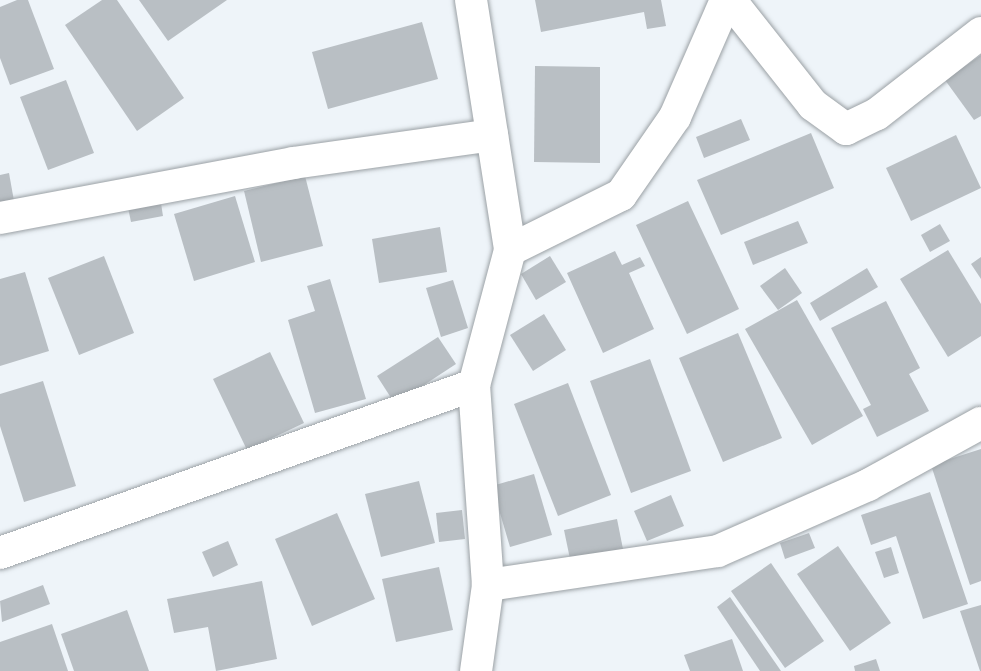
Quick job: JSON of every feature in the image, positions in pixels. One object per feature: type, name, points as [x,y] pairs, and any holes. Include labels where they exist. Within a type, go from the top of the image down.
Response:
[{"type":"street","points":[[471,0],[510,250],[474,384],[488,585],[476,671]]},
{"type":"street","points":[[510,250],[621,195],[675,117],[728,0],[813,105],[846,129],[877,114],[981,33]]},
{"type":"street","points":[[0,218],[293,163],[492,135]]},
{"type":"street","points":[[0,553],[474,384]]},
{"type":"street","points":[[488,585],[718,551],[868,485],[981,423]]},
{"type":"building","points":[[17,0],[28,0],[54,69],[10,85],[0,58],[0,7]]},
{"type":"building","points":[[102,0],[117,0],[184,98],[137,131],[65,25]]},
{"type":"building","points":[[139,0],[227,0],[168,41]]},
{"type":"building","points":[[535,0],[661,0],[666,26],[647,29],[644,12],[541,32]]},
{"type":"building","points":[[422,22],[438,79],[328,109],[312,52]]},
{"type":"building","points":[[981,55],[981,116],[974,120],[945,80]]},
{"type":"building","points":[[535,66],[600,67],[600,163],[534,162]]},
{"type":"building","points":[[66,80],[94,153],[48,170],[20,97]]},
{"type":"building","points":[[741,119],[750,140],[704,158],[696,137]]},
{"type":"building","points":[[811,133],[834,188],[721,235],[697,180]]},
{"type":"building","points":[[956,135],[981,188],[911,221],[886,168]]},
{"type":"building","points":[[9,173],[14,201],[0,203],[0,175]]},
{"type":"building","points":[[305,176],[323,246],[261,262],[244,191]]},
{"type":"building","points":[[235,196],[255,262],[194,281],[174,214]]},
{"type":"building","points":[[160,197],[163,216],[131,222],[127,203]]},
{"type":"building","points":[[688,201],[739,309],[687,334],[636,225]]},
{"type":"building","points":[[798,221],[808,243],[753,265],[744,242]]},
{"type":"building","points":[[940,224],[950,241],[930,252],[921,235]]},
{"type":"building","points":[[440,227],[447,272],[379,283],[372,239]]},
{"type":"building","points":[[948,250],[981,304],[981,336],[948,357],[900,279]]},
{"type":"building","points":[[615,251],[622,265],[640,257],[645,266],[629,273],[654,329],[603,353],[567,273]]},
{"type":"building","points":[[104,256],[134,333],[79,355],[48,278]]},
{"type":"building","points":[[550,256],[566,282],[536,300],[521,274]]},
{"type":"building","points":[[981,257],[981,279],[971,264]]},
{"type":"building","points":[[785,268],[802,293],[778,310],[760,286]]},
{"type":"building","points":[[867,268],[878,287],[820,321],[810,303]]},
{"type":"building","points":[[25,272],[49,351],[0,366],[0,279]]},
{"type":"building","points":[[330,279],[366,399],[315,413],[288,320],[315,311],[307,286]]},
{"type":"building","points":[[453,280],[468,328],[441,337],[426,288]]},
{"type":"building","points":[[797,300],[863,416],[812,445],[745,329]]},
{"type":"building","points":[[886,301],[920,368],[909,374],[929,411],[877,437],[863,409],[871,405],[831,328]]},
{"type":"building","points":[[544,314],[566,350],[533,371],[510,335]]},
{"type":"building","points":[[738,333],[782,438],[723,462],[679,358]]},
{"type":"building","points":[[438,337],[456,364],[395,404],[377,376]]},
{"type":"building","points":[[270,352],[304,423],[247,450],[213,379]]},
{"type":"building","points":[[650,359],[691,471],[631,493],[590,381]]},
{"type":"building","points":[[43,381],[76,486],[24,502],[0,426],[0,394]]},
{"type":"building","points":[[568,383],[611,495],[558,516],[514,404]]},
{"type":"building","points":[[981,449],[981,581],[970,585],[931,465]]},
{"type":"building","points":[[534,474],[552,535],[510,547],[492,486]]},
{"type":"building","points":[[419,481],[435,543],[381,557],[365,494]]},
{"type":"building","points":[[930,492],[968,604],[923,619],[896,536],[871,545],[861,515]]},
{"type":"building","points":[[671,495],[684,526],[647,541],[634,511]]},
{"type":"building","points":[[462,510],[465,539],[439,542],[436,513]]},
{"type":"building","points":[[337,513],[375,599],[312,626],[275,539]]},
{"type":"building","points":[[617,519],[623,549],[570,559],[564,530]]},
{"type":"building","points":[[809,533],[815,548],[785,559],[780,543]]},
{"type":"building","points":[[228,541],[238,565],[213,577],[202,552]]},
{"type":"building","points":[[838,546],[891,623],[850,651],[797,574]]},
{"type":"building","points":[[891,547],[899,573],[884,578],[875,552]]},
{"type":"building","points":[[771,563],[824,641],[785,668],[731,591]]},
{"type":"building","points":[[439,567],[453,630],[396,642],[382,579]]},
{"type":"building","points":[[262,581],[277,659],[216,671],[208,627],[174,633],[167,599]]},
{"type":"building","points":[[43,585],[50,604],[2,622],[0,601]]},
{"type":"building","points":[[730,597],[781,671],[760,671],[717,607]]},
{"type":"building","points":[[981,605],[981,671],[980,671],[960,611]]},
{"type":"building","points":[[127,610],[149,671],[74,671],[61,634]]},
{"type":"building","points":[[52,624],[68,671],[0,671],[0,642]]},
{"type":"building","points":[[732,639],[743,671],[690,671],[684,655]]},
{"type":"building","points":[[876,659],[880,671],[855,671],[854,666]]}]
